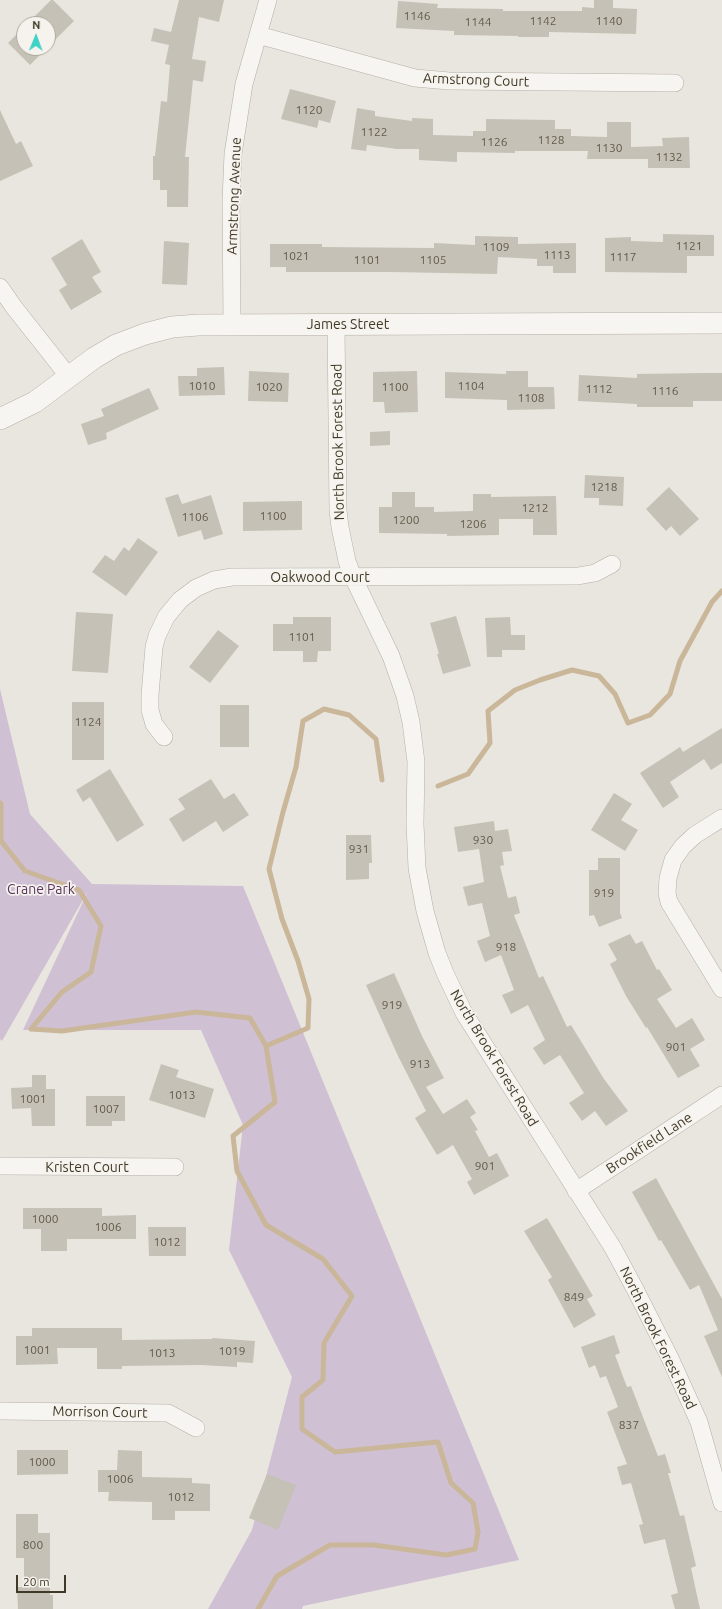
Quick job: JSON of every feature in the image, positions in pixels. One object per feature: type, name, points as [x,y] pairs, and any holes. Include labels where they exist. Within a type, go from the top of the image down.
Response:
[{"type":"street","name":"Armstrong Avenue","points":[[232,324],[231,200],[233,154],[244,84],[268,0]]},
{"type":"street","name":"Armstrong Court","points":[[258,35],[415,78],[448,81],[675,83]]},
{"type":"street","points":[[0,287],[13,306],[69,377]]},
{"type":"street","name":"James Street","points":[[0,419],[35,402],[94,358],[116,345],[145,334],[172,327],[232,324],[722,323]]},
{"type":"street","name":"North Brook Forest Road","points":[[336,324],[338,510],[344,548],[352,577],[391,656],[405,696],[411,722],[416,762],[415,824],[417,868],[425,911],[437,953],[444,973],[464,1013],[613,1248],[670,1358],[699,1422],[722,1503]]},
{"type":"street","name":"Oakwood Court","points":[[164,737],[154,724],[150,710],[154,647],[157,636],[166,617],[180,600],[196,588],[214,580],[232,577],[578,576],[595,573],[612,564]]},
{"type":"street","points":[[722,818],[695,835],[683,846],[673,860],[668,878],[667,893],[668,902],[722,989]]},
{"type":"street","name":"Brookfield Lane","points":[[576,1191],[722,1095]]},
{"type":"street","name":"Kristen Court","points":[[0,1166],[175,1167]]},
{"type":"street","name":"Morrison Court","points":[[0,1411],[168,1413],[196,1428]]},
{"type":"green space","name":"Crane Park","points":[[0,689],[30,814],[92,884],[243,886],[519,1560],[303,1606],[302,1609],[208,1609],[252,1530],[292,1377],[229,1250],[243,1125],[201,1030],[23,1030],[88,891],[2,1041],[0,1039]]},
{"type":"building","points":[[51,0],[53,0],[74,21],[56,39],[56,16],[35,16]]},
{"type":"building","points":[[179,0],[224,0],[219,22],[199,17],[192,59],[206,61],[203,82],[193,80],[185,157],[189,157],[188,207],[167,207],[167,190],[160,190],[160,180],[153,180],[153,156],[155,156],[161,101],[167,102],[170,65],[165,64],[169,45],[151,41],[154,28],[171,32]]},
{"type":"building","points":[[594,0],[613,0],[613,8],[637,9],[636,34],[549,32],[549,37],[518,37],[454,35],[454,31],[396,28],[398,1],[438,4],[437,8],[503,9],[503,11],[582,11],[582,7],[594,8]]},
{"type":"building","points":[[16,35],[16,51],[8,43]]},
{"type":"building","points":[[21,56],[39,56],[30,65]]},
{"type":"building","points":[[290,89],[336,101],[330,123],[319,120],[317,128],[281,119]]},
{"type":"building","points":[[357,108],[375,111],[375,116],[412,121],[412,118],[433,119],[433,135],[473,136],[473,131],[486,131],[486,119],[555,120],[555,129],[571,129],[571,136],[607,137],[607,122],[631,122],[631,147],[663,146],[662,138],[689,137],[690,168],[648,168],[648,159],[587,159],[588,151],[515,151],[515,153],[457,152],[457,162],[419,160],[419,149],[397,149],[367,145],[366,151],[351,149]]},
{"type":"building","points":[[0,110],[16,144],[21,141],[33,166],[0,181]]},
{"type":"building","points":[[663,234],[714,235],[714,256],[687,256],[687,273],[605,272],[605,238],[631,237],[631,241],[663,242]]},
{"type":"building","points":[[475,236],[518,237],[518,244],[576,243],[576,273],[553,273],[553,266],[537,266],[537,259],[498,257],[497,274],[286,272],[286,267],[270,267],[270,244],[322,244],[322,247],[434,248],[434,243],[475,245]]},
{"type":"building","points":[[82,239],[101,272],[92,277],[102,292],[71,310],[59,290],[67,285],[51,258]]},
{"type":"building","points":[[164,241],[189,243],[187,285],[162,284]]},
{"type":"building","points":[[224,367],[225,395],[179,396],[178,376],[197,376],[197,368]]},
{"type":"building","points":[[249,371],[289,373],[288,402],[248,401]]},
{"type":"building","points":[[417,371],[418,412],[385,413],[384,402],[373,402],[373,372]]},
{"type":"building","points":[[506,371],[528,371],[528,387],[554,387],[555,409],[507,410],[507,400],[445,398],[445,372],[506,374]]},
{"type":"building","points":[[722,373],[722,401],[693,401],[693,407],[637,407],[637,404],[578,401],[579,375],[637,378],[637,374]]},
{"type":"building","points":[[149,388],[159,409],[106,433],[107,439],[88,445],[81,424],[104,416],[101,409]]},
{"type":"building","points":[[390,431],[390,445],[370,446],[370,432]]},
{"type":"building","points":[[585,475],[624,477],[623,506],[599,505],[599,498],[584,498]]},
{"type":"building","points":[[669,487],[699,519],[680,536],[671,526],[666,531],[646,509]]},
{"type":"building","points":[[392,492],[415,492],[415,507],[434,507],[434,512],[473,511],[473,494],[491,494],[491,497],[556,496],[557,535],[533,535],[533,519],[499,519],[499,535],[447,536],[447,534],[379,533],[379,507],[392,507]]},
{"type":"building","points":[[178,494],[182,504],[211,495],[223,534],[204,540],[201,530],[178,537],[165,498]]},
{"type":"building","points":[[302,501],[302,530],[243,531],[243,502]]},
{"type":"building","points":[[138,538],[158,552],[126,596],[92,572],[105,555],[114,561],[124,547],[129,551]]},
{"type":"building","points":[[76,612],[113,614],[108,673],[72,671]]},
{"type":"building","points":[[456,616],[471,666],[443,674],[430,623]]},
{"type":"building","points":[[293,617],[331,617],[331,651],[318,651],[317,662],[303,662],[303,651],[273,651],[273,624],[293,624]]},
{"type":"building","points":[[510,617],[511,635],[525,635],[525,650],[502,650],[502,657],[487,657],[485,618]]},
{"type":"building","points":[[218,630],[239,646],[210,683],[189,667]]},
{"type":"building","points":[[72,702],[104,702],[104,760],[72,760]]},
{"type":"building","points":[[220,705],[249,705],[249,747],[220,747]]},
{"type":"building","points":[[722,728],[722,763],[711,770],[704,759],[670,782],[679,797],[663,808],[640,773],[680,747],[683,752]]},
{"type":"building","points":[[110,769],[144,825],[117,842],[90,797],[83,802],[76,790]]},
{"type":"building","points":[[211,779],[224,799],[234,793],[249,815],[223,832],[216,821],[183,842],[169,819],[185,809],[178,799]]},
{"type":"building","points":[[614,793],[632,804],[621,820],[638,830],[625,851],[591,830]]},
{"type":"building","points":[[494,821],[495,831],[508,829],[512,851],[502,852],[504,865],[500,866],[508,898],[516,896],[520,913],[514,915],[539,978],[543,976],[567,1027],[571,1025],[604,1079],[628,1111],[606,1126],[595,1111],[582,1121],[569,1103],[584,1093],[560,1055],[544,1065],[533,1048],[545,1040],[528,1005],[511,1014],[502,995],[514,990],[501,955],[485,962],[477,941],[490,936],[482,903],[468,906],[463,887],[484,882],[479,849],[458,852],[454,827]]},
{"type":"building","points":[[346,835],[371,835],[372,863],[369,863],[369,879],[346,880]]},
{"type":"building","points":[[598,858],[620,858],[620,913],[622,918],[599,927],[594,915],[589,916],[589,870],[598,870]]},
{"type":"building","points":[[630,934],[636,944],[642,941],[657,970],[659,969],[672,990],[657,999],[676,1028],[692,1018],[705,1040],[690,1049],[700,1066],[678,1078],[626,996],[610,964],[617,960],[608,944]]},
{"type":"building","points":[[394,973],[422,1036],[444,1078],[426,1087],[443,1114],[467,1099],[476,1113],[470,1117],[478,1130],[475,1131],[489,1157],[497,1153],[509,1176],[474,1195],[467,1182],[472,1179],[453,1145],[437,1155],[415,1118],[426,1111],[398,1056],[366,985]]},
{"type":"building","points":[[161,1064],[179,1070],[176,1077],[214,1089],[205,1118],[149,1100]]},
{"type":"building","points":[[32,1075],[46,1075],[46,1089],[55,1089],[55,1126],[32,1126],[31,1108],[12,1109],[11,1088],[32,1087]]},
{"type":"building","points":[[86,1096],[125,1096],[125,1121],[112,1121],[112,1126],[86,1126]]},
{"type":"building","points":[[656,1178],[722,1299],[722,1377],[704,1336],[718,1330],[699,1285],[690,1290],[661,1240],[659,1241],[632,1192]]},
{"type":"building","points":[[23,1208],[102,1208],[102,1216],[136,1215],[136,1239],[67,1239],[67,1251],[41,1251],[41,1229],[23,1229]]},
{"type":"building","points":[[547,1218],[593,1296],[587,1299],[596,1315],[574,1328],[548,1280],[552,1277],[524,1231]]},
{"type":"building","points":[[148,1227],[186,1227],[186,1256],[149,1256]]},
{"type":"building","points":[[32,1328],[122,1328],[122,1340],[212,1338],[255,1341],[253,1363],[237,1362],[237,1367],[201,1365],[122,1366],[122,1369],[97,1369],[97,1348],[57,1348],[58,1364],[16,1365],[16,1336],[32,1336]]},
{"type":"building","points":[[614,1335],[620,1353],[615,1355],[627,1387],[631,1386],[658,1456],[665,1454],[671,1473],[668,1473],[680,1516],[684,1515],[696,1566],[691,1568],[700,1609],[675,1609],[671,1595],[678,1593],[665,1539],[644,1544],[639,1525],[643,1524],[631,1483],[622,1485],[617,1467],[627,1464],[607,1412],[618,1407],[606,1376],[600,1378],[595,1365],[589,1368],[581,1347]]},
{"type":"building","points":[[17,1450],[68,1450],[68,1474],[17,1475]]},
{"type":"building","points":[[118,1450],[142,1451],[142,1477],[192,1478],[192,1483],[210,1484],[210,1511],[175,1511],[175,1520],[152,1520],[152,1502],[108,1501],[109,1492],[98,1492],[98,1470],[117,1470]]},
{"type":"building","points":[[267,1474],[296,1485],[278,1530],[249,1518]]},
{"type":"building","points":[[16,1514],[38,1514],[38,1533],[50,1533],[50,1595],[53,1595],[53,1609],[18,1609],[17,1587],[24,1587],[24,1558],[16,1558]]},
{"type":"waterway","points":[[438,786],[468,774],[490,743],[488,711],[515,690],[540,680],[572,670],[599,676],[615,694],[628,723],[650,715],[670,694],[680,661],[712,602],[722,591]]},
{"type":"waterway","points":[[266,1046],[308,1028],[309,999],[298,961],[282,919],[269,869],[296,767],[303,721],[324,709],[349,715],[376,739],[382,780]]},
{"type":"waterway","points":[[0,803],[1,841],[25,871],[79,890],[101,926],[91,972],[62,992],[31,1029],[62,1031],[196,1012],[250,1018],[266,1046],[275,1102],[233,1136],[237,1171],[266,1225],[323,1259],[352,1296],[324,1343],[323,1380],[302,1397],[302,1429],[335,1452],[438,1442],[451,1483],[473,1503],[478,1532],[475,1549],[446,1555],[374,1545],[330,1545],[277,1576],[258,1609]]}]
